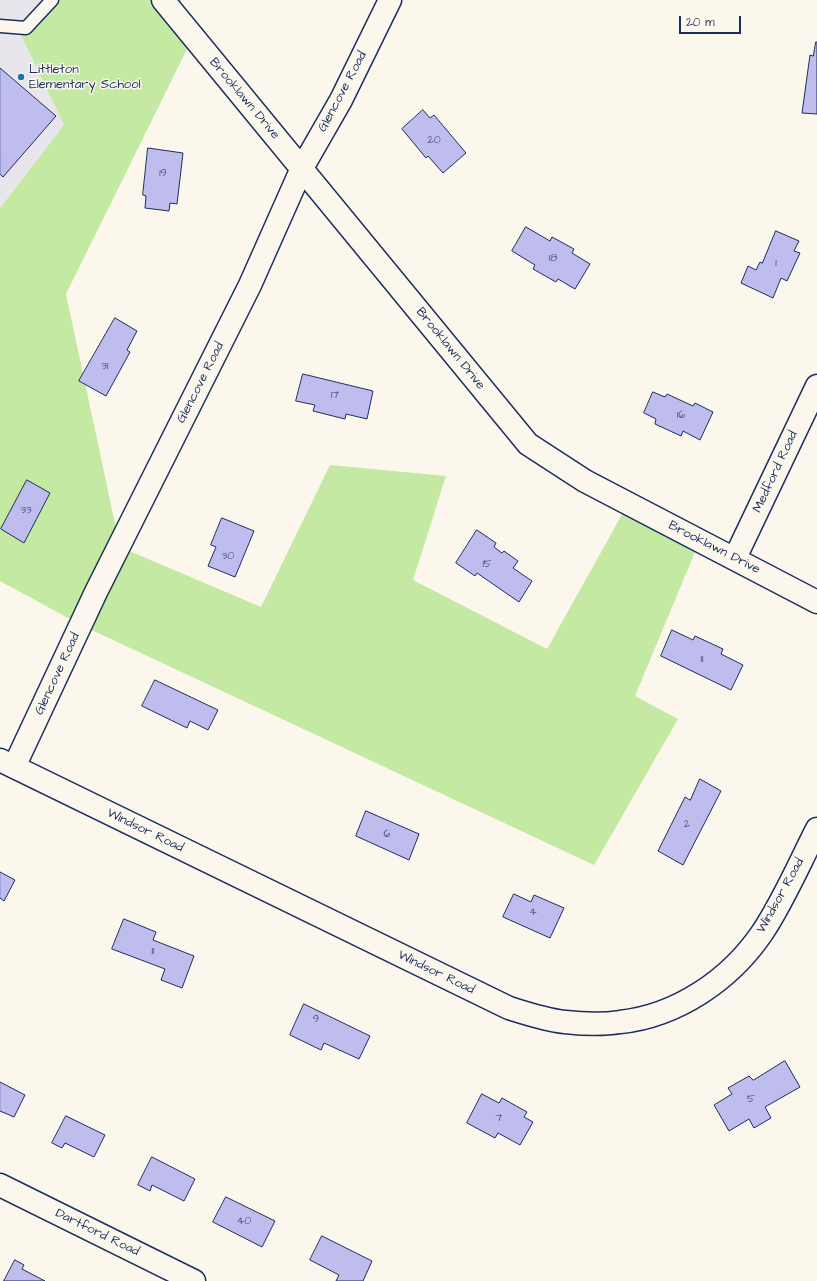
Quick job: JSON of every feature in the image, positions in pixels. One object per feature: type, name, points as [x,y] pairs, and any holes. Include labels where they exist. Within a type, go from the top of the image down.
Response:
[{"type":"street","name":"Brooklawn Drive","points":[[162,0],[528,444],[585,481],[817,602]]},
{"type":"street","name":"Glencove Road","points":[[7,764],[96,592],[250,286],[302,168],[341,100],[390,0]]},
{"type":"street","name":"Medford Road","points":[[735,558],[817,386]]},
{"type":"street","name":"Windsor Road","points":[[7,764],[509,1008],[536,1017],[564,1022],[601,1024],[621,1022],[648,1016],[681,1003],[700,993],[723,977],[743,957],[770,920],[817,828]]},
{"type":"street","name":"Dartford Road","points":[[0,1185],[194,1281]]},
{"type":"lane","points":[[0,26],[26,28],[52,0]]},
{"type":"shaded area","name":"Littleton Elementary School","points":[[0,0],[48,0],[18,29],[64,125],[0,208]]},
{"type":"green space","points":[[48,0],[181,0],[173,19],[192,39],[66,294],[120,547],[261,607],[330,465],[446,476],[413,580],[547,649],[629,502],[700,540],[635,696],[678,719],[594,865],[81,625],[0,581],[0,208],[64,125],[18,29]]},
{"type":"building","points":[[816,42],[817,114],[802,113],[810,55],[813,56]]},
{"type":"building","name":"Littleton Elementary School","points":[[0,68],[56,116],[3,177],[0,174]]},
{"type":"building","points":[[423,110],[430,118],[434,115],[466,153],[443,173],[428,156],[426,158],[402,129]]},
{"type":"building","points":[[148,148],[183,153],[177,204],[170,203],[169,211],[145,208],[146,196],[143,195]]},
{"type":"building","points":[[526,227],[550,241],[552,237],[574,249],[572,253],[590,264],[575,289],[558,279],[556,282],[533,269],[535,265],[512,251]]},
{"type":"building","points":[[776,231],[799,241],[794,251],[800,253],[787,281],[781,278],[773,298],[741,283],[748,266],[756,270],[760,262],[762,263]]},
{"type":"building","points":[[115,318],[137,331],[127,350],[130,352],[106,396],[79,381]]},
{"type":"building","points":[[303,374],[373,391],[367,419],[346,414],[345,419],[313,411],[315,405],[296,401]]},
{"type":"building","points":[[653,392],[665,397],[667,394],[693,406],[695,403],[713,412],[700,440],[683,431],[681,436],[655,424],[656,419],[644,413]]},
{"type":"building","points":[[27,480],[50,493],[24,543],[1,529]]},
{"type":"building","points":[[222,518],[254,531],[235,577],[208,566],[216,547],[211,545]]},
{"type":"building","points":[[477,530],[496,543],[494,547],[502,553],[504,551],[518,561],[513,568],[532,581],[519,602],[477,573],[475,576],[456,563]]},
{"type":"building","points":[[672,630],[693,640],[695,636],[723,649],[721,654],[743,665],[731,690],[661,656]]},
{"type":"building","points":[[155,680],[218,710],[208,730],[190,721],[187,728],[142,706]]},
{"type":"building","points":[[700,779],[721,791],[683,865],[658,851],[685,797],[690,800]]},
{"type":"building","points":[[366,811],[419,834],[409,860],[356,836]]},
{"type":"building","points":[[0,872],[15,880],[4,901],[0,898]]},
{"type":"building","points":[[514,894],[531,902],[534,895],[564,908],[550,938],[503,917]]},
{"type":"building","points":[[124,919],[156,932],[153,940],[194,956],[182,988],[161,980],[165,969],[112,949]]},
{"type":"building","points":[[304,1004],[370,1036],[359,1059],[324,1043],[321,1050],[290,1035]]},
{"type":"building","points":[[785,1061],[800,1087],[765,1107],[771,1118],[754,1128],[749,1119],[729,1131],[714,1105],[732,1094],[728,1088],[749,1076],[753,1080]]},
{"type":"building","points":[[0,1082],[25,1095],[14,1117],[0,1111]]},
{"type":"building","points":[[482,1094],[499,1103],[502,1098],[527,1112],[524,1117],[533,1122],[520,1145],[498,1133],[495,1138],[467,1123]]},
{"type":"building","points":[[66,1116],[105,1135],[94,1157],[65,1143],[62,1148],[52,1143]]},
{"type":"building","points":[[152,1157],[195,1179],[184,1201],[152,1185],[150,1191],[138,1185]]},
{"type":"building","points":[[226,1197],[275,1221],[262,1247],[213,1222]]},
{"type":"building","points":[[322,1236],[372,1261],[363,1281],[336,1281],[339,1275],[310,1260]]},
{"type":"building","points":[[15,1260],[24,1265],[22,1269],[45,1281],[4,1281]]},
{"type":"place","name":"Littleton Elementary School","points":[[21,77]]}]
